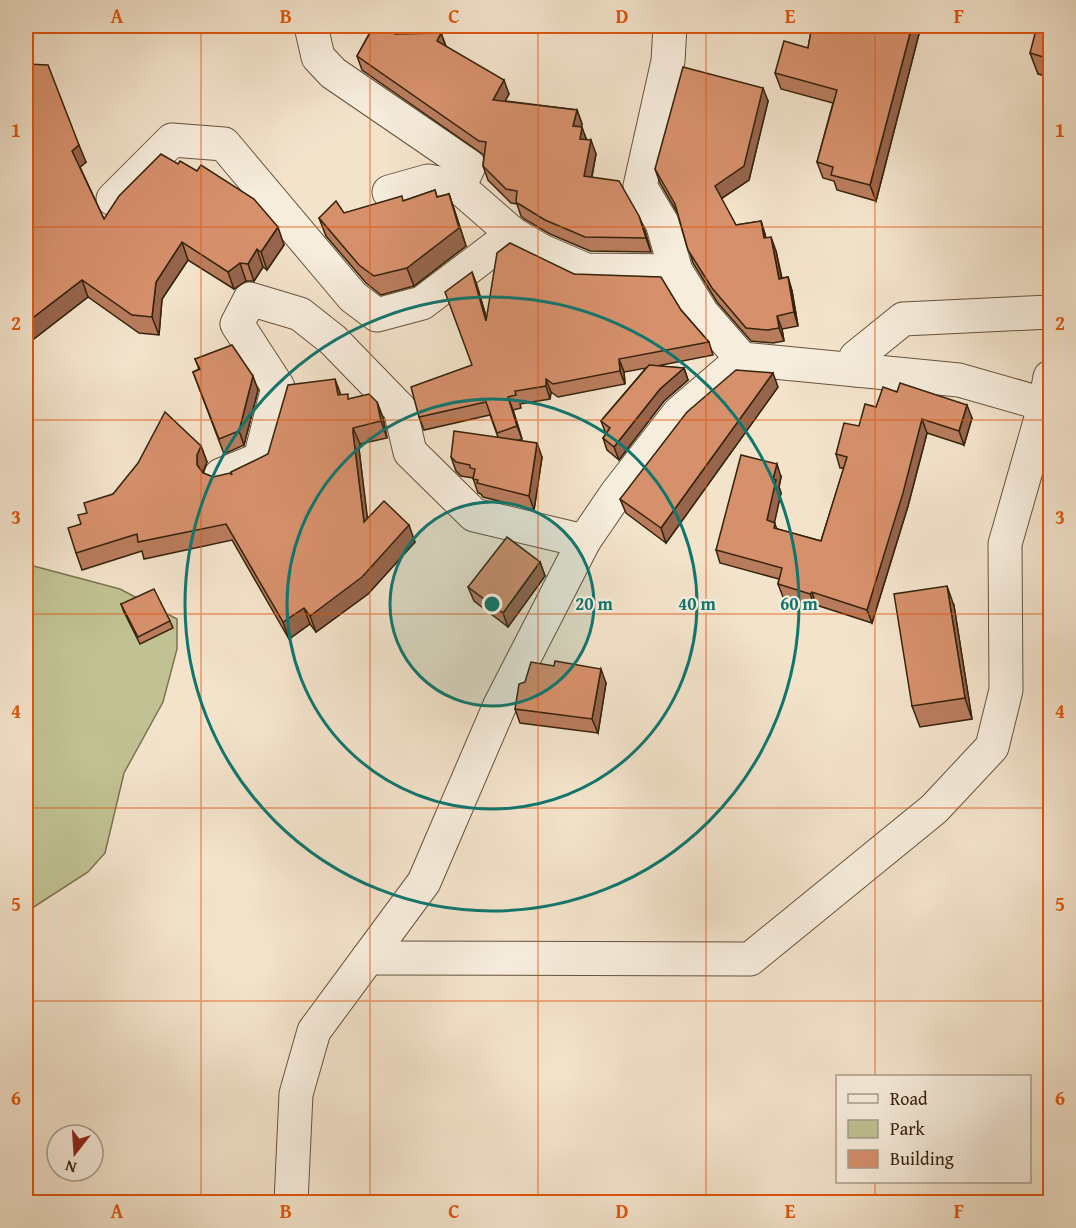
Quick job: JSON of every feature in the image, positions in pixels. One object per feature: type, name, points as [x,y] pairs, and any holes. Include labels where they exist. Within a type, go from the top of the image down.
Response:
[{"type":"street","points":[[311,26],[318,57],[333,73],[469,166],[459,187]]},
{"type":"street","points":[[368,958],[750,960],[934,809],[992,747],[1006,690],[1005,544],[1049,396],[959,380],[742,359],[702,313],[676,271],[662,223],[640,186],[668,61],[670,26]]},
{"type":"street","points":[[113,199],[172,140],[224,144],[353,297],[377,315]]},
{"type":"street","points":[[389,192],[428,181],[459,187],[513,234],[542,251],[586,270],[676,271]]},
{"type":"street","points":[[333,340],[377,315],[422,303],[513,234]]},
{"type":"street","points":[[221,475],[260,459],[278,387],[237,324],[250,299],[300,314],[333,340],[400,409],[410,452],[474,515],[584,542]]},
{"type":"street","points":[[857,370],[856,357],[903,319],[1050,312]]},
{"type":"street","points":[[291,1203],[296,1094],[314,1031],[423,882],[500,705],[584,542],[616,494],[679,413],[742,359]]},
{"type":"green space","points":[[26,564],[120,589],[177,619],[177,649],[163,702],[124,773],[105,853],[88,872],[26,912]]},
{"type":"building","points":[[374,26],[397,26],[395,34],[441,33],[437,41],[504,80],[493,100],[577,110],[573,126],[582,127],[580,139],[591,140],[584,176],[619,181],[639,216],[646,238],[585,237],[545,220],[516,202],[517,191],[506,189],[483,166],[486,142],[479,141],[357,56]]},
{"type":"building","points":[[812,26],[912,26],[870,185],[831,175],[833,167],[817,162],[837,90],[775,73],[784,41],[808,48]]},
{"type":"building","points":[[1037,26],[1050,26],[1050,59],[1030,53]]},
{"type":"building","points":[[26,64],[48,65],[79,145],[72,151],[104,219],[119,196],[161,154],[197,171],[201,165],[254,199],[278,227],[261,252],[257,249],[248,264],[240,263],[228,272],[182,242],[156,282],[152,317],[132,315],[82,280],[26,323]]},
{"type":"building","points":[[683,67],[763,88],[744,166],[715,186],[736,225],[761,221],[764,238],[771,237],[779,279],[788,277],[794,312],[777,316],[779,328],[768,330],[746,328],[712,288],[688,250],[675,204],[655,169]]},
{"type":"building","points":[[435,190],[437,197],[449,194],[459,228],[407,268],[374,276],[359,265],[319,218],[336,201],[344,213],[402,196],[403,201]]},
{"type":"building","points":[[510,243],[574,274],[661,277],[681,310],[709,342],[619,359],[620,371],[553,384],[546,379],[546,386],[515,391],[516,395],[508,397],[517,426],[497,433],[486,402],[419,417],[411,387],[472,365],[445,292],[472,272],[486,321],[497,253]]},
{"type":"building","points":[[232,345],[253,376],[239,431],[219,439],[193,372],[200,369],[195,359]]},
{"type":"building","points":[[649,365],[684,368],[660,389],[614,447],[603,438],[610,428],[601,421]]},
{"type":"building","points":[[736,370],[773,373],[661,528],[620,499],[687,412]]},
{"type":"building","points":[[335,379],[338,395],[348,394],[348,399],[369,394],[377,402],[381,421],[353,428],[364,522],[384,501],[409,525],[362,577],[310,616],[304,608],[283,622],[226,524],[138,542],[137,534],[76,553],[68,528],[81,524],[78,515],[87,513],[84,503],[113,494],[138,463],[165,412],[201,446],[197,455],[197,465],[203,473],[213,477],[230,473],[232,475],[231,472],[268,454],[288,385]]},
{"type":"building","points":[[900,383],[967,405],[959,431],[922,419],[903,493],[867,610],[812,592],[810,594],[778,584],[782,568],[716,550],[741,455],[777,464],[773,479],[776,480],[767,520],[775,523],[774,528],[821,541],[847,457],[836,454],[844,423],[859,426],[865,404],[876,407],[883,387],[897,392]]},
{"type":"building","points":[[454,431],[537,443],[529,496],[477,483],[478,480],[473,479],[475,469],[470,468],[470,465],[456,462],[451,457]]},
{"type":"building","points":[[507,537],[540,562],[503,613],[468,587]]},
{"type":"building","points":[[947,586],[965,698],[912,706],[894,594]]},
{"type":"building","points":[[154,589],[170,621],[138,637],[121,604]]},
{"type":"building","points":[[555,661],[601,669],[592,719],[515,709],[519,684],[525,682],[531,662],[554,666]]}]
